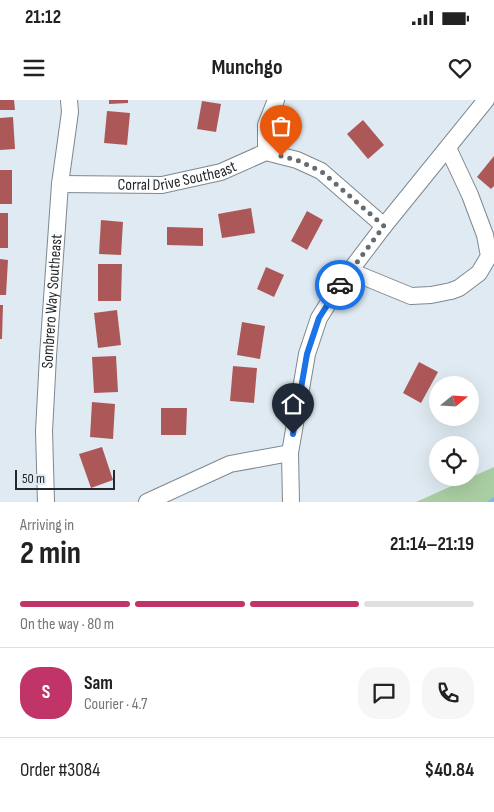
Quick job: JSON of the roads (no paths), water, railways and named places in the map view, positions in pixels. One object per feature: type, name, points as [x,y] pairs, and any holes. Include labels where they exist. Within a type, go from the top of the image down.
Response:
[{"type":"street","name":"Sombrero Way Southeast","points":[[46,502],[44,431],[60,184],[70,112],[69,100]]},
{"type":"street","points":[[276,100],[266,125],[266,152],[297,160],[321,171],[384,226]]},
{"type":"street","points":[[291,502],[290,453],[307,354],[319,318],[350,271],[384,226],[486,100]]},
{"type":"street","points":[[350,271],[411,296],[451,291],[459,288],[479,273],[489,256],[485,235],[470,195],[448,148]]},
{"type":"street","name":"Corral Drive Southeast","points":[[60,184],[162,185],[221,172],[266,152]]},
{"type":"street","points":[[147,502],[230,464],[290,453]]},
{"type":"waterway","points":[[490,502],[494,499]]}]
